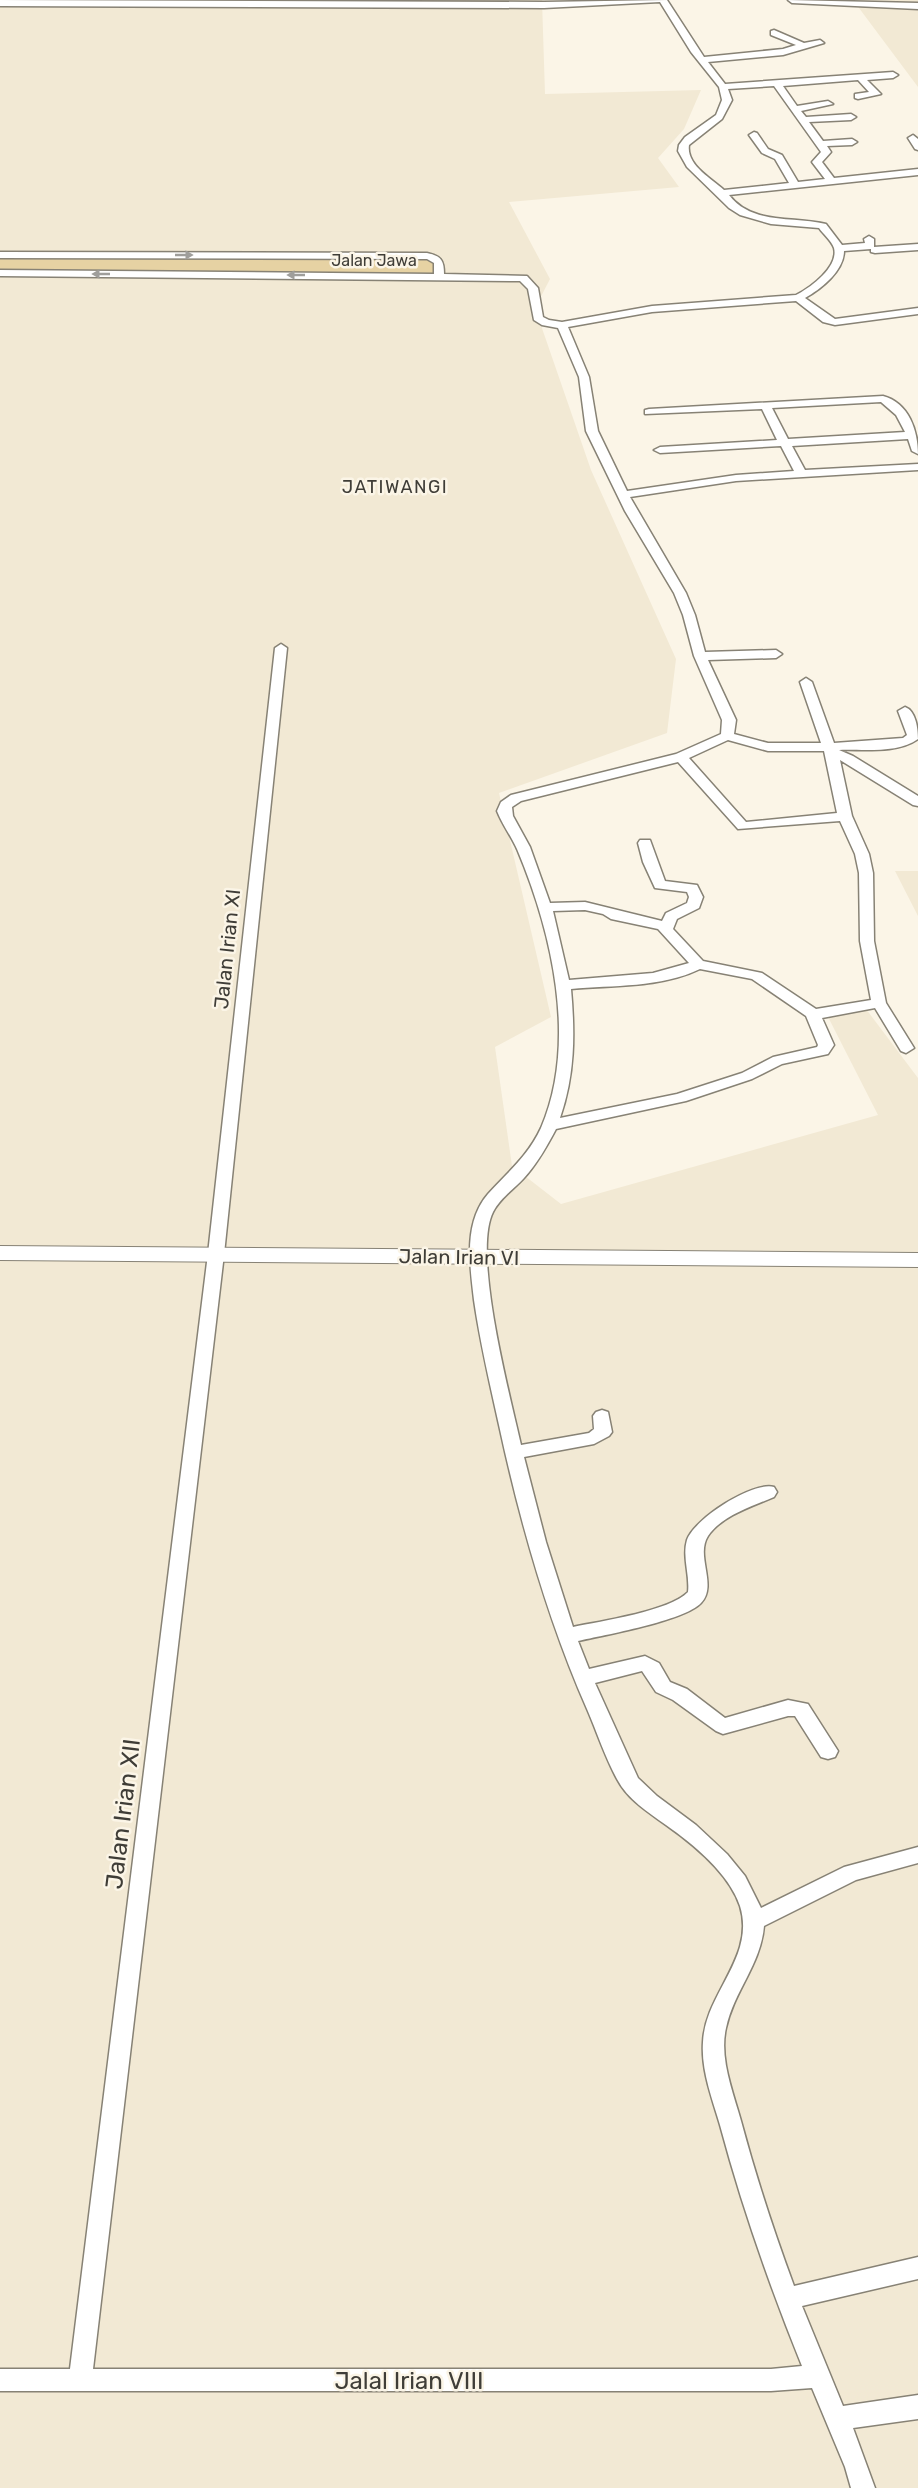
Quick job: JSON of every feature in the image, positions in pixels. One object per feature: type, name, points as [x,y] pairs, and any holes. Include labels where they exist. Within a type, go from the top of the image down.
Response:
[{"type":"street","points":[[0,3],[544,5],[662,0],[701,60],[723,87],[727,100],[726,107],[710,127],[687,141],[683,152],[689,164],[723,194],[734,208],[777,223],[822,226],[839,248],[839,257],[818,288],[798,298],[652,309],[561,325],[546,323],[538,318],[533,288],[523,278],[439,276]]},
{"type":"street","points":[[792,0],[918,6]]},
{"type":"street","points":[[774,33],[800,44],[820,43]]},
{"type":"street","points":[[701,60],[783,52],[794,49],[800,44]]},
{"type":"street","points":[[723,87],[893,75]]},
{"type":"street","points":[[858,96],[876,94],[861,78]]},
{"type":"street","points":[[777,84],[826,152],[818,162],[831,182]]},
{"type":"street","points":[[795,109],[828,104]]},
{"type":"street","points":[[803,120],[851,117]]},
{"type":"street","points":[[754,135],[765,151],[779,157],[796,186]]},
{"type":"street","points":[[820,144],[852,142]]},
{"type":"street","points":[[723,194],[918,172]]},
{"type":"street","points":[[839,248],[918,248]]},
{"type":"street","name":"Jalan Jawa","points":[[0,255],[427,256],[439,262],[439,276],[0,273]]},
{"type":"street","points":[[798,298],[827,320],[835,322],[918,311]]},
{"type":"street","points":[[561,325],[568,335],[584,377],[592,431],[623,495],[680,592],[700,656],[729,720],[728,736]]},
{"type":"street","points":[[649,412],[883,399],[892,402],[912,435],[918,451]]},
{"type":"street","points":[[765,405],[801,474]]},
{"type":"street","points":[[660,450],[912,435]]},
{"type":"street","points":[[623,495],[736,478],[918,467]]},
{"type":"street","name":"Jalan Irian XI","points":[[216,1254],[281,648]]},
{"type":"street","points":[[700,656],[776,654]]},
{"type":"street","points":[[806,682],[830,750],[845,816],[862,854],[866,873],[867,941],[879,1003],[906,1048]]},
{"type":"street","points":[[863,2488],[766,2242],[741,2167],[721,2091],[713,2048],[715,2024],[740,1975],[753,1941],[755,1921],[740,1885],[729,1871],[682,1825],[640,1796],[631,1785],[567,1636],[527,1511],[513,1453],[488,1337],[479,1258],[484,1213],[497,1194],[521,1171],[540,1145],[562,1094],[567,1060],[567,1032],[561,985],[544,907],[522,844],[506,820],[504,811],[506,805],[516,798],[681,757],[728,736],[768,747],[830,750],[898,743],[915,736],[905,711]]},
{"type":"street","points":[[830,750],[918,802]]},
{"type":"street","points":[[681,757],[743,826],[845,816]]},
{"type":"street","points":[[645,843],[660,885],[692,888],[696,897],[694,905],[671,916],[666,929]]},
{"type":"street","points":[[544,907],[585,906],[608,911],[616,916],[657,924],[666,929],[698,964],[757,976],[813,1014],[826,1045],[823,1051],[778,1060],[747,1076],[680,1098],[550,1125]]},
{"type":"street","points":[[561,985],[670,975],[691,969],[698,964]]},
{"type":"street","points":[[813,1014],[836,1012],[879,1003]]},
{"type":"street","name":"Jalan Irian VI","points":[[0,1253],[918,1260]]},
{"type":"street","name":"Jalan Irian XII","points":[[80,2380],[216,1254]]},
{"type":"street","points":[[513,1453],[594,1438],[603,1432],[602,1416]]},
{"type":"street","points":[[567,1636],[671,1609],[688,1602],[693,1598],[697,1589],[695,1546],[698,1536],[725,1513],[768,1492]]},
{"type":"street","points":[[585,1678],[645,1663],[652,1668],[663,1687],[676,1690],[713,1722],[723,1726],[788,1708],[801,1708],[828,1751]]},
{"type":"street","points":[[755,1921],[851,1873],[918,1855]]},
{"type":"street","points":[[789,2298],[918,2268]]},
{"type":"street","name":"Jalal Irian VIII","points":[[0,2380],[759,2380],[818,2376]]},
{"type":"street","points":[[836,2419],[918,2407]]},
{"type":"shaded area","points":[[0,0],[542,0],[545,94],[701,90],[684,129],[658,158],[679,187],[509,202],[550,279],[535,308],[591,470],[676,659],[667,733],[499,793],[551,1017],[495,1047],[512,1166],[561,1204],[878,1115],[825,1011],[863,1005],[918,1078],[918,2488],[0,2488]]},
{"type":"shaded area","points":[[853,0],[918,0],[918,87]]},
{"type":"shaded area","points":[[0,255],[435,258],[439,276],[0,274]]},
{"type":"shaded area","points":[[895,871],[918,871],[918,916]]},
{"type":"district","name":"JATIWANGI","points":[[395,487]]}]
